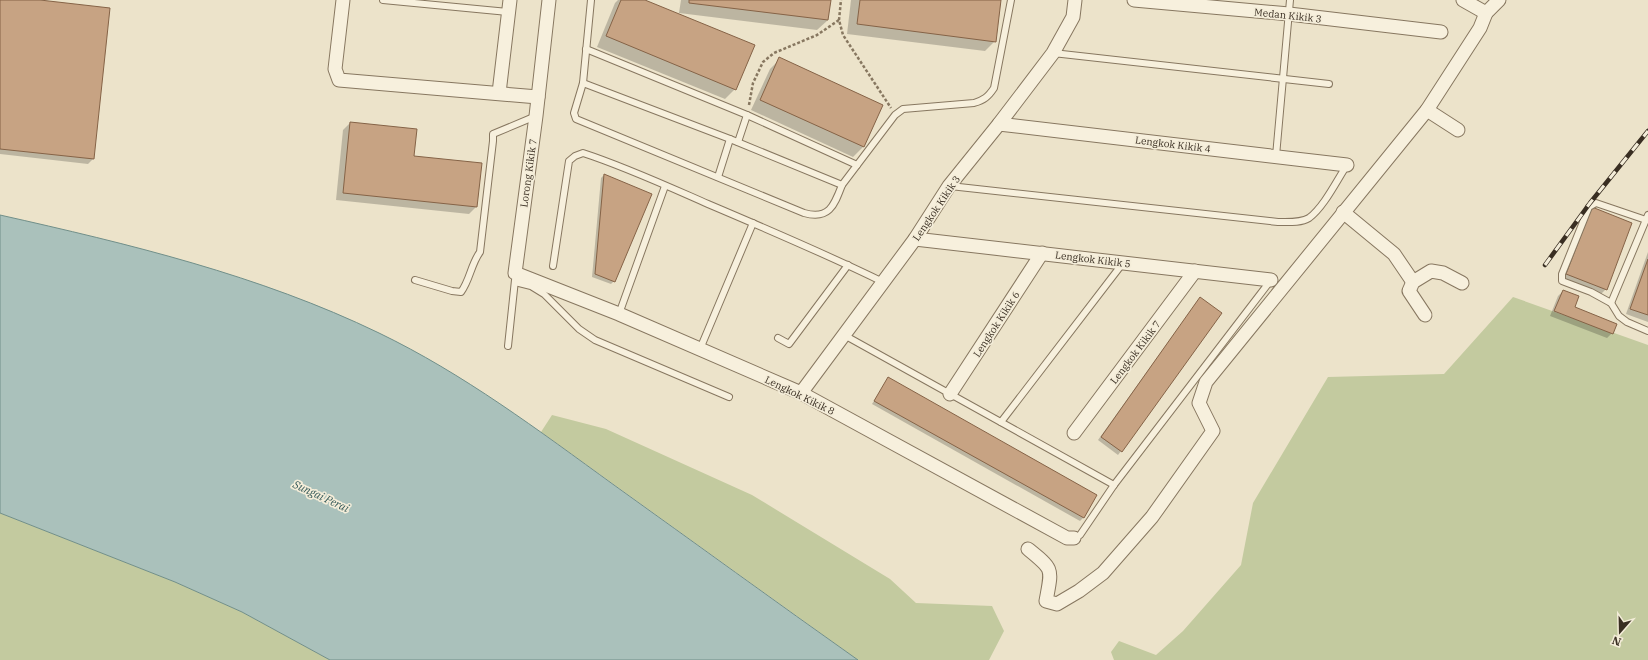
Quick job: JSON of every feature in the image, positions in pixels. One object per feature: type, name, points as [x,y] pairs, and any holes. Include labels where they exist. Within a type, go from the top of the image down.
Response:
[{"type":"street","points":[[343,0],[335,69],[339,80],[538,97]]},
{"type":"street","name":"Lorong Kikik 7","points":[[515,278],[549,0]]},
{"type":"street","name":"Lengkok Kikik 3","points":[[801,393],[915,239],[949,186],[1053,53],[1073,17],[1075,0]]},
{"type":"street","name":"Medan Kikik 3","points":[[1134,0],[1289,14],[1441,32]]},
{"type":"street","points":[[1463,0],[1486,13]]},
{"type":"street","points":[[1028,549],[1047,564],[1051,576],[1046,601],[1056,604],[1079,591],[1103,573],[1152,517],[1213,431],[1199,403],[1206,382],[1427,110],[1480,28],[1486,13],[1499,0]]},
{"type":"street","points":[[499,93],[509,6]]},
{"type":"street","points":[[1427,110],[1458,130]]},
{"type":"street","name":"Lengkok Kikik 4","points":[[999,124],[1347,165]]},
{"type":"street","points":[[1343,212],[1394,254],[1413,282]]},
{"type":"street","name":"Lengkok Kikik 5","points":[[915,239],[1271,280]]},
{"type":"street","name":"Lengkok Kikik 6","points":[[950,394],[1042,253]]},
{"type":"street","name":"Lengkok Kikik 7","points":[[1074,433],[1196,271]]},
{"type":"street","points":[[1424,315],[1409,291],[1413,282],[1432,271],[1443,273],[1462,283]]},
{"type":"street","name":"Lengkok Kikik 8","points":[[515,278],[619,314],[801,393],[1067,538],[1074,538]]},
{"type":"lane","points":[[383,0],[509,6]]},
{"type":"lane","points":[[591,0],[583,83],[574,113],[576,119],[814,216],[822,215],[828,211],[837,198],[842,185],[895,115],[903,109],[974,102],[984,100],[990,95],[994,88],[1011,0]]},
{"type":"lane","points":[[1276,156],[1290,0]]},
{"type":"lane","points":[[586,49],[747,115],[857,165]]},
{"type":"lane","points":[[1053,53],[1329,84]]},
{"type":"lane","points":[[583,83],[738,142],[842,185]]},
{"type":"lane","points":[[738,142],[747,115]]},
{"type":"lane","points":[[415,280],[452,291],[461,292],[465,287],[472,264],[480,252],[493,141],[492,134],[536,116]]},
{"type":"lane","points":[[718,177],[730,139]]},
{"type":"lane","points":[[553,266],[569,161],[575,156],[583,153],[753,223],[883,282]]},
{"type":"lane","points":[[949,186],[1278,222],[1293,222],[1308,218],[1325,200],[1347,165]]},
{"type":"lane","points":[[619,314],[665,186]]},
{"type":"lane","points":[[1611,303],[1647,217],[1596,203],[1589,207],[1562,274],[1562,281],[1592,292],[1611,303],[1619,316],[1627,322],[1648,330]]},
{"type":"lane","points":[[700,349],[753,223]]},
{"type":"lane","points":[[1001,422],[1123,263]]},
{"type":"lane","points":[[778,338],[789,344],[848,265]]},
{"type":"lane","points":[[515,278],[544,294],[578,329],[595,340],[729,397]]},
{"type":"lane","name":"Lorong Kikik 7","points":[[508,346],[515,278]]},
{"type":"lane","points":[[1074,538],[1080,535],[1114,485],[1271,280]]},
{"type":"lane","points":[[844,335],[1114,485]]},
{"type":"path","points":[[841,0],[839,20],[843,35],[895,115]]},
{"type":"path","points":[[747,115],[754,83],[763,62],[774,53],[817,35],[839,20]]},
{"type":"green space","points":[[1513,297],[1648,345],[1648,660],[1114,660],[1111,652],[1119,641],[1156,655],[1183,631],[1241,565],[1253,503],[1328,377],[1444,374]]},
{"type":"green space","points":[[552,415],[606,429],[752,495],[890,579],[916,603],[992,606],[1004,631],[989,660],[858,660],[541,432]]},
{"type":"green space","points":[[0,513],[175,582],[242,612],[330,660],[0,660]]},
{"type":"water","name":"Sungai Perai","points":[[0,215],[145,250],[240,278],[334,312],[410,349],[441,366],[529,424],[858,660],[330,660],[242,612],[175,582],[0,513]]},
{"type":"building","points":[[0,0],[40,0],[110,8],[94,159],[0,149]]},
{"type":"building","points":[[621,0],[645,0],[755,45],[736,90],[606,36]]},
{"type":"building","points":[[689,0],[831,0],[828,20],[689,3]]},
{"type":"building","points":[[860,0],[1001,0],[996,42],[857,24]]},
{"type":"building","points":[[779,57],[883,105],[864,147],[760,100]]},
{"type":"building","points":[[350,122],[417,129],[414,156],[482,163],[477,207],[343,193]]},
{"type":"building","points":[[604,174],[652,194],[615,282],[595,274]]},
{"type":"building","points":[[1592,207],[1632,223],[1607,290],[1566,274]]},
{"type":"building","points":[[1648,259],[1648,315],[1630,309]]},
{"type":"building","points":[[1563,290],[1579,296],[1575,307],[1617,324],[1613,334],[1554,311]]},
{"type":"building","points":[[1200,297],[1222,313],[1122,452],[1101,437]]},
{"type":"building","points":[[888,377],[1097,495],[1084,518],[874,401]]},
{"type":"railway","points":[[1545,265],[1590,203],[1648,131]]}]
